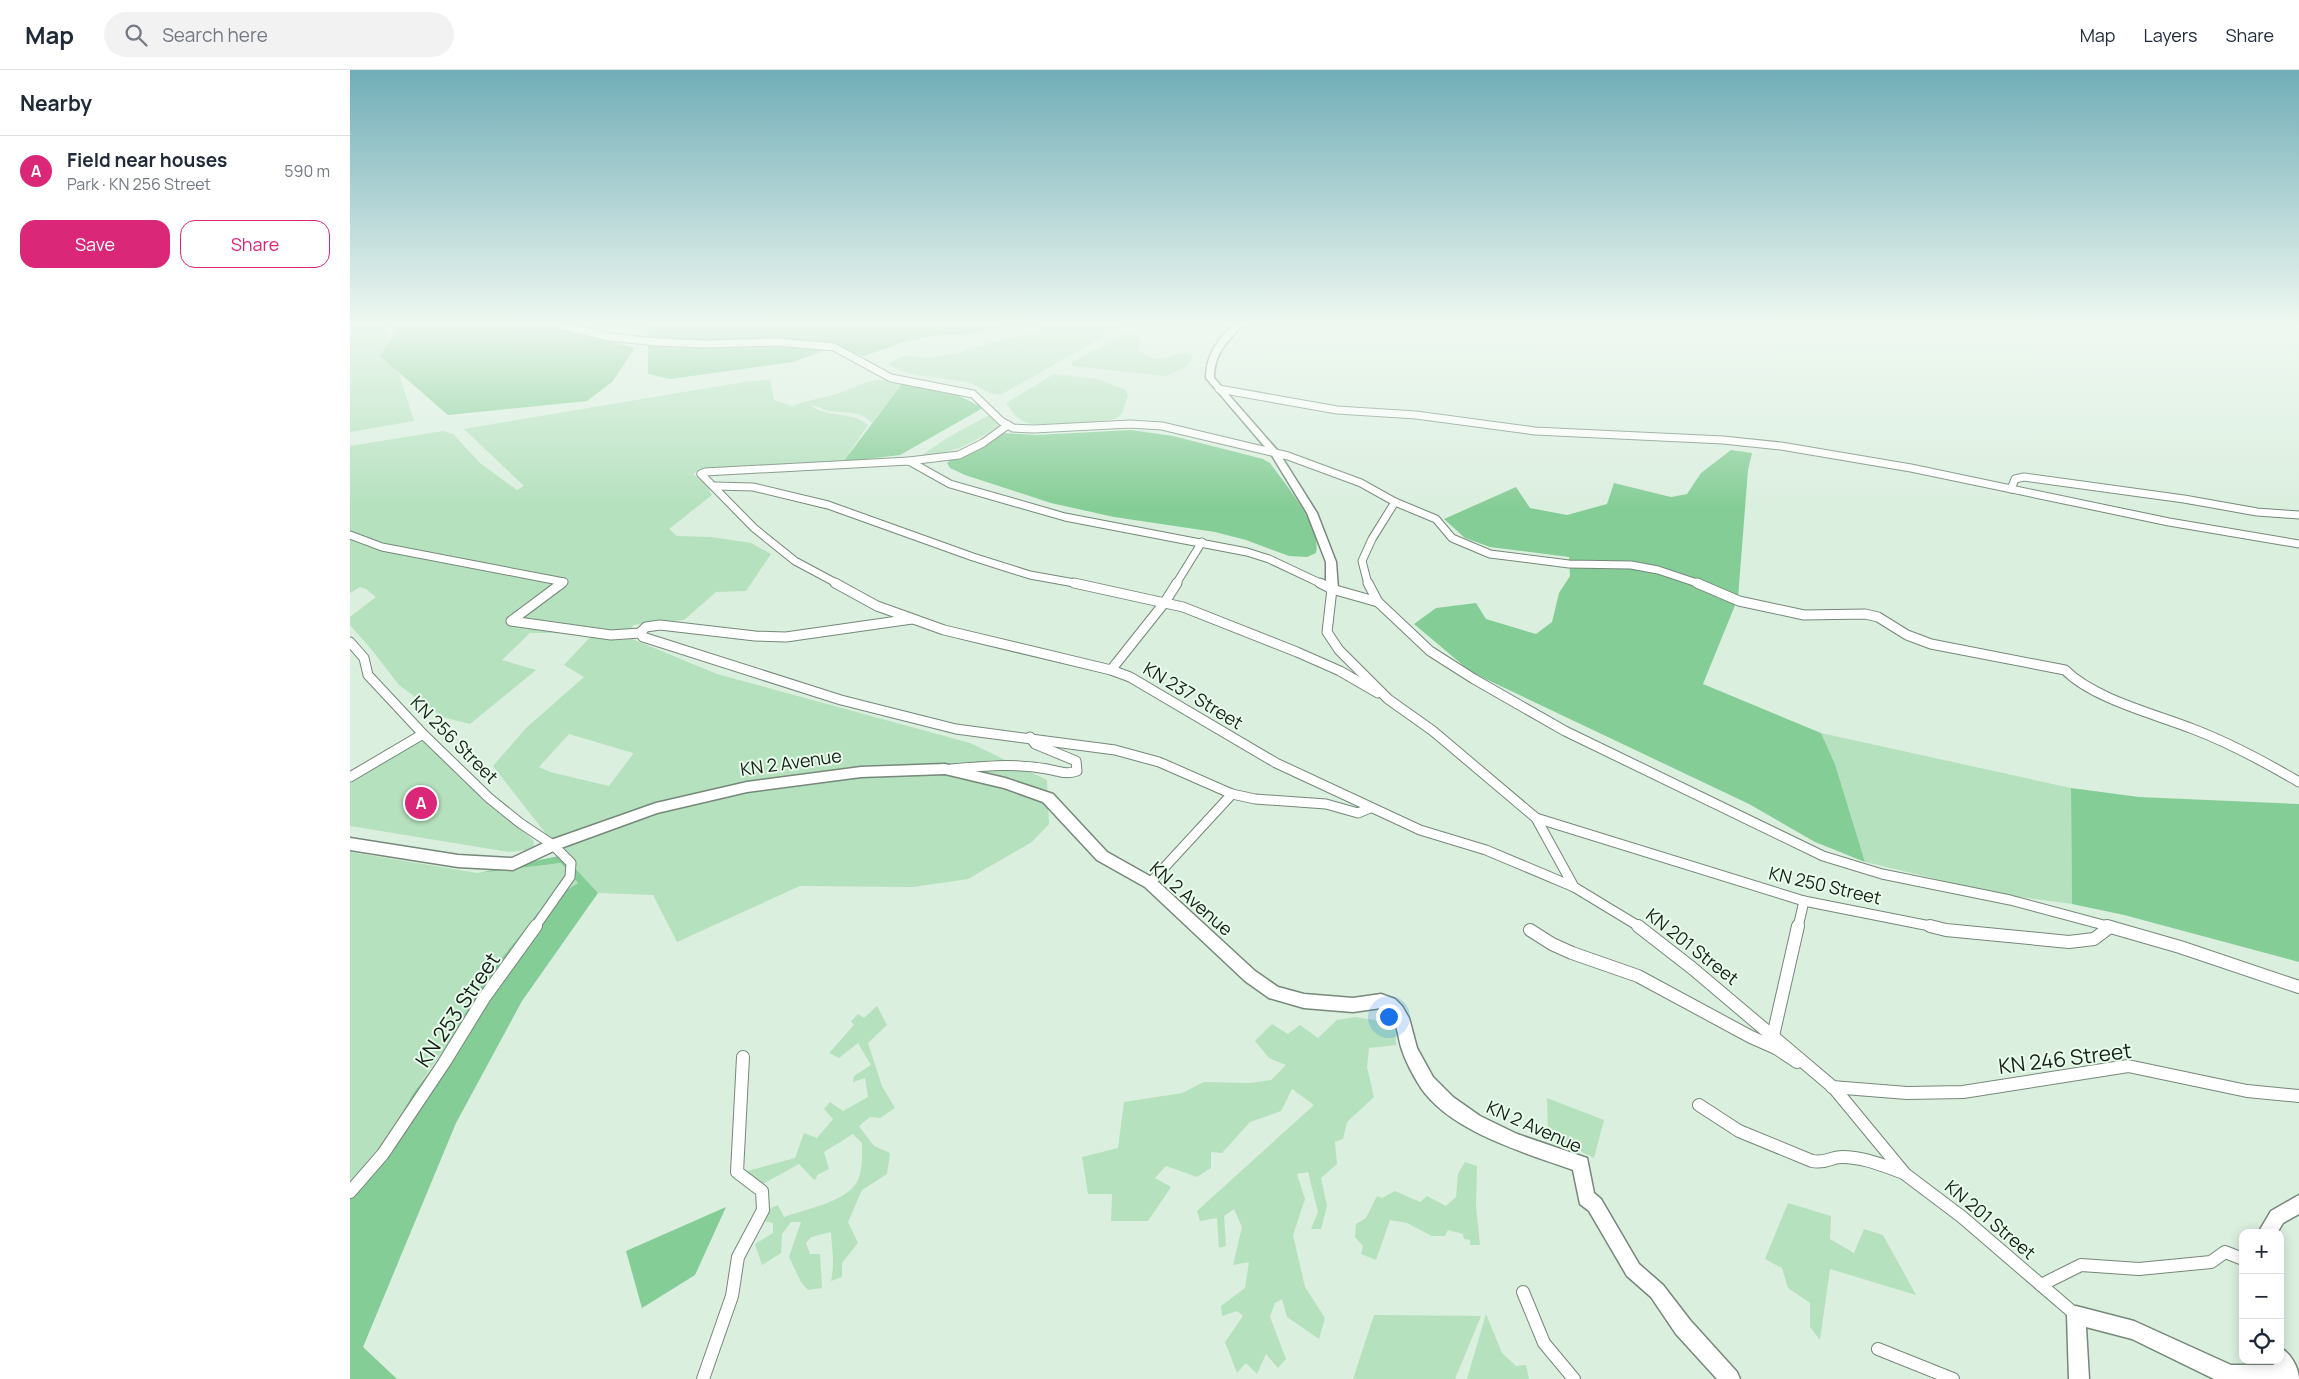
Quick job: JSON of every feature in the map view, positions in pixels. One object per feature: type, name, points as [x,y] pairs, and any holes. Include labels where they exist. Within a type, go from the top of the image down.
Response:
[{"type":"main road","points":[[1216,385],[1275,453],[1312,513],[1331,562],[1332,589]]},
{"type":"main road","name":"KN 2 Avenue","points":[[350,844],[410,855],[493,864],[519,862],[554,845],[656,808],[747,787],[861,772],[945,769],[1005,783],[1048,798],[1102,856],[1150,883],[1250,976],[1274,993],[1304,1001],[1353,1005],[1381,1002],[1390,1004],[1397,1011],[1403,1022],[1410,1050],[1427,1083],[1447,1102],[1474,1122],[1514,1141],[1580,1164],[1586,1198],[1595,1205],[1634,1270],[1656,1291],[1683,1327],[1730,1379]]},
{"type":"main road","points":[[2270,1229],[2277,1218],[2299,1204]]},
{"type":"main road","points":[[2079,1379],[2076,1315],[2134,1330],[2218,1372],[2231,1375],[2290,1377],[2284,1364]]},
{"type":"street","points":[[927,385],[973,394],[1001,421],[1013,428],[1034,429],[1130,424],[1162,426],[1275,453],[1362,483],[1395,502],[1436,520],[1452,538],[1490,554],[1560,563],[1631,565],[1658,570],[1683,577],[1738,601],[1814,616],[1865,614],[1878,617],[1907,636],[1931,644],[2065,670],[2076,682],[2087,685],[2119,702],[2194,730],[2266,762],[2299,782]]},
{"type":"street","points":[[1219,389],[1354,412],[1424,416],[1482,425],[1552,432],[1712,438],[1781,446],[1884,463],[2234,534],[2299,544]]},
{"type":"street","points":[[908,462],[960,455],[984,443],[1008,425]]},
{"type":"street","points":[[908,462],[950,484],[1065,517],[1202,542],[1269,559],[1332,589],[1378,602]]},
{"type":"street","name":"KN 237 Street","points":[[908,462],[705,472],[701,474],[715,486],[725,500],[754,528],[795,561],[877,606],[912,619],[998,644],[1111,670],[1130,677],[1162,694],[1204,723],[1276,763],[1370,808],[1420,830],[1486,850],[1574,887]]},
{"type":"street","points":[[2011,489],[2015,479],[2024,477],[2184,499],[2257,512],[2299,515]]},
{"type":"street","points":[[715,486],[753,487],[828,505],[973,557],[1030,575],[1165,602],[1297,652],[1340,671],[1388,699],[1433,731],[1536,818],[1574,887]]},
{"type":"street","points":[[1395,502],[1372,539],[1362,561],[1366,580],[1378,602],[1430,651],[1474,679],[1565,731],[1824,856],[1882,874],[2010,900],[2180,946],[2299,987]]},
{"type":"street","points":[[350,536],[382,546],[564,582],[511,621],[611,635],[640,633],[641,630],[647,627],[660,625],[756,636],[786,637],[912,619]]},
{"type":"street","points":[[1111,670],[1165,602],[1202,542]]},
{"type":"street","points":[[1332,589],[1328,632],[1354,667],[1388,699]]},
{"type":"street","points":[[640,633],[643,637],[841,700],[956,729],[1030,737],[1136,755],[1159,762],[1232,794],[1326,804],[1358,813],[1370,808]]},
{"type":"street","name":"KN 256 Street","points":[[350,642],[364,658],[368,675],[423,734],[489,798],[520,823],[554,845]]},
{"type":"street","points":[[350,777],[423,734]]},
{"type":"street","points":[[945,769],[978,765],[1015,764],[1051,768],[1070,774],[1077,770],[1076,761],[1035,744],[1030,737]]},
{"type":"street","points":[[1150,883],[1232,794]]},
{"type":"street","name":"KN 250 Street","points":[[1536,818],[1804,901],[1946,930],[2069,942],[2094,939],[2110,927]]},
{"type":"street","name":"KN 253 Street","points":[[350,1192],[383,1154],[444,1063],[484,998],[515,958],[570,878],[571,863],[554,845]]},
{"type":"street","name":"KN 201 Street","points":[[1574,887],[1636,924],[1692,968],[1834,1088],[1906,1174],[1962,1217],[2076,1315]]},
{"type":"street","points":[[1776,1048],[1773,1036],[1804,901]]},
{"type":"street","points":[[1530,930],[1552,944],[1572,953],[1638,976],[1751,1037],[1776,1048],[1834,1088]]},
{"type":"street","points":[[703,1379],[732,1296],[738,1257],[754,1228],[764,1202],[762,1190],[737,1172],[743,1057]]},
{"type":"street","name":"KN 246 Street","points":[[1834,1088],[1907,1093],[1963,1092],[2128,1066],[2247,1091],[2299,1096]]},
{"type":"street","points":[[1699,1105],[1714,1118],[1737,1132],[1812,1161],[1823,1162],[1832,1158],[1842,1158],[1862,1162],[1875,1162],[1906,1174]]},
{"type":"street","points":[[2041,1285],[2081,1265],[2139,1269],[2211,1262],[2225,1252],[2239,1257]]},
{"type":"street","points":[[1523,1292],[1544,1343],[1574,1379]]},
{"type":"street","points":[[1878,1349],[1953,1379]]},
{"type":"green space","points":[[350,385],[403,385],[414,421],[350,432]]},
{"type":"green space","points":[[414,385],[608,385],[587,401],[448,415]]},
{"type":"green space","points":[[726,385],[771,385],[774,400],[792,406],[839,393],[859,385],[901,385],[872,423],[856,414],[826,410],[810,405],[824,412],[861,420],[868,425],[843,462],[702,469],[693,474],[706,484],[712,495],[669,529],[677,536],[711,537],[751,543],[771,554],[746,591],[716,592],[684,620],[633,625],[630,638],[717,674],[970,743],[1047,780],[1049,824],[1032,842],[968,879],[913,887],[800,886],[677,942],[653,895],[598,893],[561,853],[493,766],[526,728],[584,677],[564,665],[594,633],[530,633],[502,660],[536,670],[470,724],[442,717],[399,685],[350,625],[350,617],[376,597],[360,587],[350,593],[350,446],[443,431],[453,434],[480,463],[517,490],[524,486],[464,429]],"holes":[[[569,734],[633,754],[609,786],[550,772],[539,767]]]},
{"type":"green space","points":[[901,385],[948,390],[983,408],[900,455],[843,462]]},
{"type":"green space","points":[[975,385],[1018,385],[1002,394],[989,392]]},
{"type":"green space","points":[[1036,385],[1113,385],[1126,390],[1128,395],[1122,414],[1115,419],[1056,425],[1025,422],[1014,414],[1006,403]]},
{"type":"green space","points":[[989,415],[999,426],[954,450],[922,455],[947,438]]},
{"type":"green space","points":[[1131,430],[1173,436],[1263,459],[1270,463],[1293,494],[1308,519],[1316,543],[1316,553],[1307,557],[1289,556],[1246,540],[1215,532],[1114,517],[1051,503],[965,475],[950,468],[947,463],[952,458],[988,443],[1004,433],[1036,435]]},
{"type":"green space","points":[[1731,450],[1752,453],[1748,470],[1738,598],[1703,684],[1821,733],[1835,764],[1865,862],[1815,842],[1749,804],[1471,672],[1414,624],[1436,608],[1476,603],[1486,619],[1536,634],[1552,622],[1559,593],[1570,576],[1569,557],[1490,547],[1465,538],[1444,519],[1516,487],[1530,508],[1567,515],[1607,504],[1614,483],[1671,497],[1687,494],[1701,473]]},
{"type":"green space","points":[[1821,733],[2071,788],[2072,904],[2004,895],[1865,862],[1835,764]]},
{"type":"green space","points":[[419,738],[533,840],[535,849],[509,852],[350,826],[350,780]]},
{"type":"green space","points":[[2071,788],[2139,797],[2299,804],[2299,962],[2124,915],[2072,904]]},
{"type":"green space","points":[[350,852],[478,873],[562,863],[578,883],[546,903],[414,1092],[388,1139],[350,1185]]},
{"type":"green space","points":[[563,855],[598,893],[522,1001],[456,1123],[363,1347],[397,1379],[350,1379],[350,1185],[388,1138],[414,1092],[434,1066],[486,978],[546,903],[578,883],[561,863],[478,873]]},
{"type":"green space","points":[[877,1006],[887,1025],[868,1043],[882,1086],[895,1108],[880,1118],[870,1117],[859,1126],[874,1146],[890,1153],[887,1174],[862,1190],[848,1222],[858,1243],[842,1263],[842,1277],[831,1281],[833,1262],[831,1232],[811,1237],[806,1243],[810,1254],[820,1254],[822,1288],[808,1290],[801,1282],[789,1257],[801,1222],[791,1222],[782,1234],[781,1253],[762,1265],[755,1244],[773,1233],[773,1223],[764,1221],[767,1210],[778,1205],[784,1217],[824,1204],[844,1195],[859,1178],[862,1163],[862,1143],[853,1134],[824,1152],[829,1169],[817,1175],[814,1180],[799,1164],[752,1190],[747,1171],[795,1158],[804,1133],[817,1138],[833,1119],[824,1109],[830,1102],[843,1111],[868,1097],[865,1078],[853,1082],[854,1076],[871,1065],[858,1043],[839,1058],[829,1053],[854,1025],[851,1021],[858,1014],[864,1018]]},
{"type":"green space","points":[[1355,1017],[1395,1023],[1396,1045],[1369,1048],[1367,1067],[1374,1097],[1347,1122],[1343,1139],[1335,1142],[1337,1164],[1321,1178],[1327,1206],[1321,1229],[1311,1229],[1318,1212],[1308,1172],[1297,1174],[1305,1199],[1293,1235],[1305,1287],[1325,1318],[1319,1339],[1287,1317],[1282,1299],[1275,1303],[1270,1317],[1286,1359],[1278,1368],[1266,1354],[1257,1374],[1246,1363],[1237,1373],[1225,1342],[1243,1316],[1237,1311],[1222,1316],[1221,1306],[1245,1288],[1249,1262],[1233,1265],[1242,1227],[1234,1209],[1224,1216],[1226,1246],[1219,1248],[1217,1218],[1200,1221],[1197,1211],[1314,1105],[1292,1089],[1281,1111],[1250,1122],[1222,1153],[1211,1152],[1211,1168],[1197,1177],[1166,1166],[1155,1178],[1171,1187],[1148,1221],[1111,1221],[1112,1194],[1088,1194],[1082,1157],[1118,1148],[1124,1102],[1182,1093],[1204,1082],[1249,1083],[1271,1080],[1286,1065],[1269,1058],[1255,1041],[1272,1024],[1288,1034],[1300,1025],[1318,1038],[1337,1020]]},
{"type":"green space","points":[[1547,1098],[1604,1120],[1594,1158],[1548,1135]]},
{"type":"green space","points":[[1465,1162],[1477,1166],[1476,1206],[1480,1245],[1470,1245],[1470,1240],[1464,1239],[1463,1234],[1448,1230],[1445,1236],[1432,1236],[1407,1223],[1390,1220],[1376,1260],[1361,1254],[1363,1246],[1355,1237],[1356,1224],[1366,1218],[1377,1196],[1382,1198],[1395,1191],[1420,1202],[1427,1196],[1446,1206],[1456,1197],[1458,1174]]},
{"type":"green space","points":[[1788,1203],[1831,1216],[1830,1239],[1854,1253],[1864,1229],[1883,1235],[1916,1295],[1830,1269],[1820,1340],[1810,1327],[1810,1303],[1788,1288],[1782,1268],[1765,1259]]},
{"type":"green space","points":[[726,1207],[695,1275],[642,1308],[626,1251]]},
{"type":"green space","points":[[1486,1314],[1502,1353],[1516,1366],[1526,1365],[1529,1379],[1467,1379]]},
{"type":"green space","points":[[1374,1315],[1481,1316],[1455,1379],[1353,1379]]},
{"type":"place","name":"Field near houses","points":[[421,803]]}]
